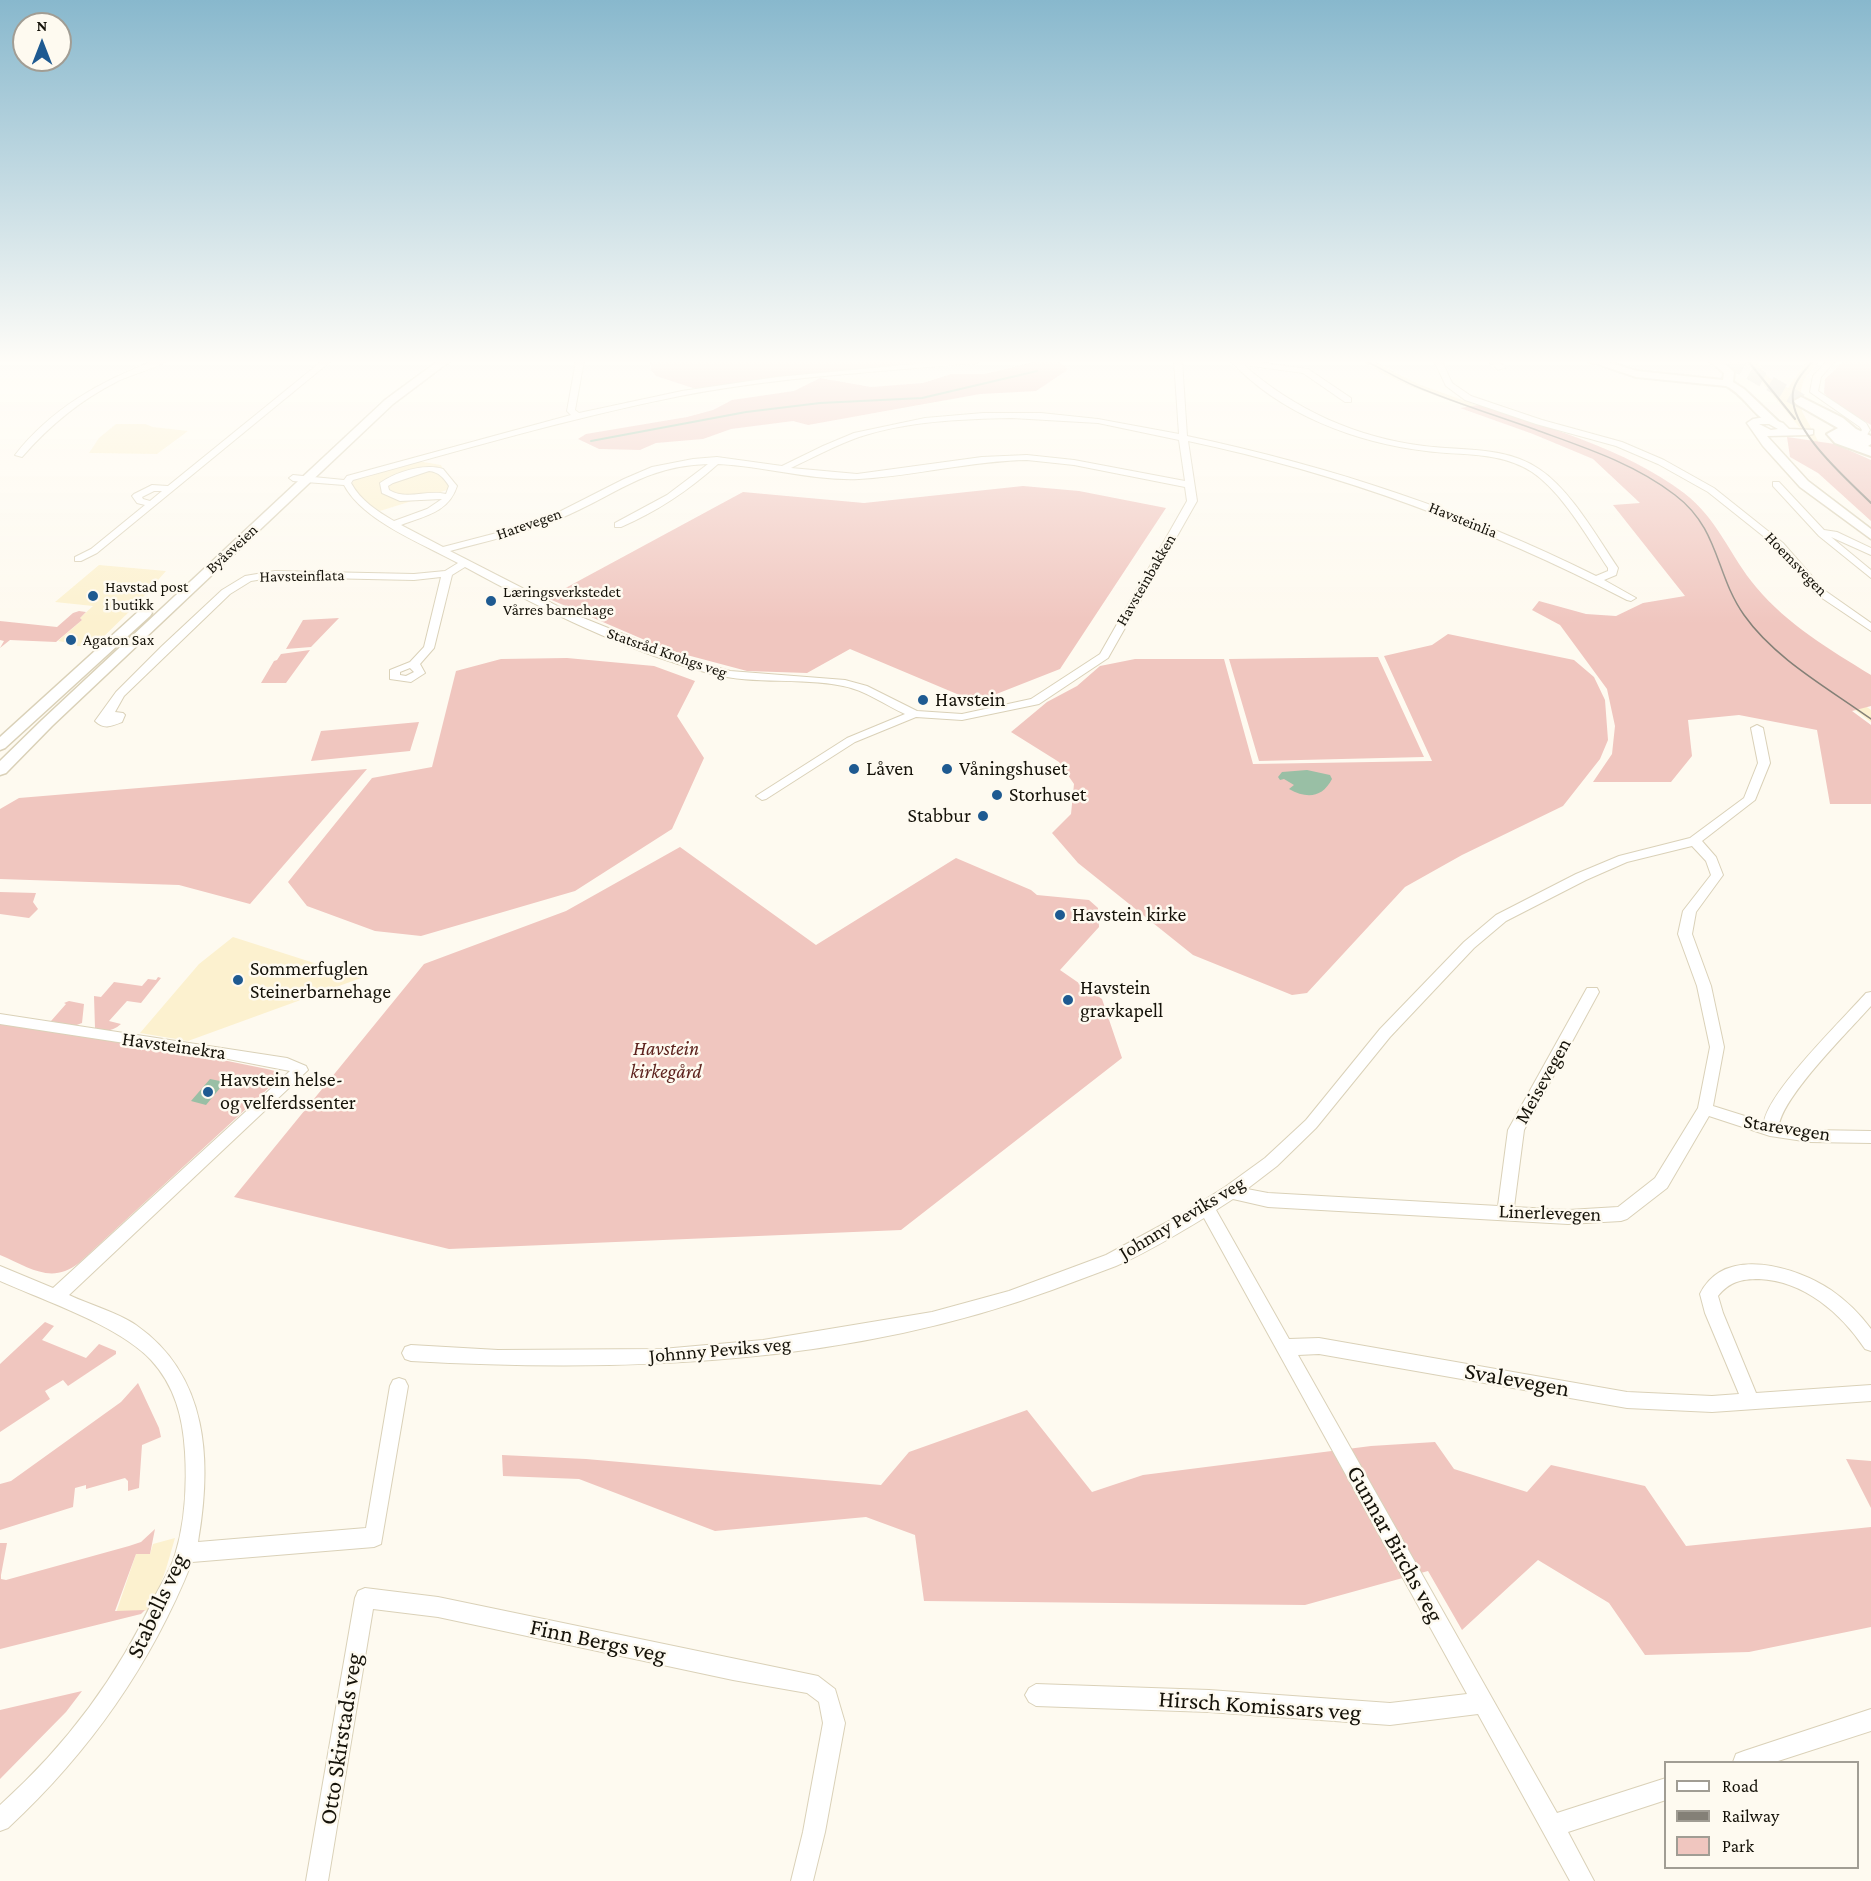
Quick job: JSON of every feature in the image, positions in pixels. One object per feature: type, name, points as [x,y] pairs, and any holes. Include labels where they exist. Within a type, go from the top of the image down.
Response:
[{"type":"main road","name":"Byåsveien","points":[[0,770],[330,449]]},
{"type":"main road","name":"Byåsveien","points":[[0,745],[334,449]]},
{"type":"main road","points":[[1775,450],[1804,484],[1871,536]]},
{"type":"main road","points":[[0,770],[0,776]]},
{"type":"street","points":[[19,455],[24,449]]},
{"type":"street","points":[[78,560],[94,551],[219,449]]},
{"type":"street","points":[[302,476],[349,480],[460,449]]},
{"type":"street","name":"Havsteinlia","points":[[785,468],[823,449]]},
{"type":"street","name":"Havsteinbakken","points":[[974,716],[1035,702],[1104,656],[1192,501],[1185,449]]},
{"type":"street","name":"Havsteinlia","points":[[1236,449],[1412,500],[1542,553],[1630,598]]},
{"type":"street","points":[[1427,449],[1495,454],[1516,459],[1531,467],[1547,480],[1612,568],[1613,573],[1595,580]]},
{"type":"street","name":"Hoemsvegen","points":[[1630,449],[1661,462],[1711,490],[1780,545],[1820,591],[1871,628]]},
{"type":"street","name":"Harevegen","points":[[441,550],[500,535],[558,515],[650,470],[690,461],[745,461],[811,474],[859,476],[1004,458],[1050,460],[1191,485]]},
{"type":"street","points":[[618,525],[662,503],[696,479],[717,460]]},
{"type":"street","points":[[395,524],[442,505],[449,498],[453,486],[449,477],[440,469],[419,469],[390,480],[384,485],[385,491],[398,499],[433,493],[449,498]]},
{"type":"street","name":"Statsråd Krohgs veg","points":[[349,480],[356,499],[395,524],[552,610],[618,638],[694,664],[738,676],[845,683],[915,714],[936,717],[974,716]]},
{"type":"street","points":[[1776,484],[1821,533],[1871,575]]},
{"type":"street","points":[[152,504],[140,501],[137,496],[152,488],[169,489]]},
{"type":"street","points":[[1821,533],[1834,534],[1871,552]]},
{"type":"street","name":"Havsteinflata","points":[[107,715],[120,694],[141,673],[226,591],[248,578],[275,574],[414,577],[447,574],[465,564]]},
{"type":"street","points":[[413,665],[429,648],[447,574]]},
{"type":"street","name":"Statsråd Krohgs veg","points":[[762,796],[851,740],[915,714]]},
{"type":"street","name":"Johnny Peviks veg","points":[[411,1353],[498,1358],[662,1358],[763,1348],[913,1324],[1009,1298],[1112,1260],[1231,1192],[1271,1162],[1311,1124],[1384,1033],[1469,945],[1501,918],[1581,877],[1623,859],[1694,841],[1749,800],[1764,763],[1757,728]]},
{"type":"street","name":"Linerlevegen","points":[[1231,1192],[1268,1200],[1568,1217],[1621,1214],[1661,1183],[1705,1109],[1717,1047],[1704,986],[1685,934],[1690,911],[1716,875],[1716,864],[1709,854],[1694,841]]},
{"type":"street","name":"Meisevegen","points":[[1505,1212],[1516,1130],[1593,992]]},
{"type":"street","points":[[1770,1130],[1773,1113],[1795,1082],[1871,997]]},
{"type":"street","name":"Havsteinekra","points":[[0,1019],[223,1053],[287,1064],[301,1070],[56,1296]]},
{"type":"street","name":"Starevegen","points":[[1705,1109],[1770,1130],[1810,1136],[1871,1137]]},
{"type":"street","name":"Gunnar Birchs veg","points":[[1206,1207],[1583,1881]]},
{"type":"street","points":[[1751,1401],[1714,1313],[1709,1294],[1714,1284],[1728,1275],[1743,1272],[1769,1273],[1799,1282],[1824,1295],[1849,1314],[1871,1343]]},
{"type":"street","name":"Stabells veg","points":[[0,1273],[127,1329],[145,1341],[159,1355],[182,1388],[195,1430],[196,1478],[185,1553],[153,1626],[113,1693],[66,1755],[0,1820]]},
{"type":"street","name":"Svalevegen","points":[[1285,1347],[1319,1346],[1627,1400],[1713,1404],[1871,1393]]},
{"type":"street","points":[[185,1553],[374,1537],[399,1386]]},
{"type":"street","name":"Finn Bergs veg","points":[[365,1598],[438,1607],[733,1670],[811,1683],[828,1696],[834,1723],[814,1832],[802,1881]]},
{"type":"street","name":"Otto Skirstads veg","points":[[317,1881],[365,1598]]},
{"type":"street","name":"Hirsch Komissars veg","points":[[1036,1695],[1209,1701],[1390,1714],[1483,1703]]},
{"type":"street","points":[[1747,1761],[1871,1720]]},
{"type":"street","points":[[1553,1826],[1664,1789]]},
{"type":"shaded area","points":[[92,449],[164,449],[157,454],[89,453]]},
{"type":"shaded area","points":[[1581,449],[1603,451],[1655,476],[1680,493],[1705,517],[1717,536],[1745,604],[1763,626],[1797,656],[1871,710],[1871,722],[1775,650],[1749,627],[1733,604],[1695,518],[1652,481]]},
{"type":"shaded area","points":[[1817,449],[1825,449],[1863,491],[1831,465]]},
{"type":"shaded area","points":[[418,461],[441,465],[451,486],[447,490],[380,511],[363,501],[352,484],[355,478]]},
{"type":"shaded area","points":[[99,565],[166,571],[136,605],[93,647],[58,641],[82,620],[80,618],[93,606],[55,602]]},
{"type":"shaded area","points":[[1307,770],[1330,775],[1332,779],[1324,790],[1308,795],[1289,789],[1294,785],[1278,777],[1282,772]]},
{"type":"shaded area","points":[[233,937],[361,978],[188,1041],[140,1033],[199,964]]},
{"type":"shaded area","name":"Havstein helse- og velferdssenter","points":[[210,1079],[225,1082],[206,1105],[191,1101]]},
{"type":"shaded area","points":[[175,1538],[151,1610],[116,1613],[136,1554],[150,1554],[153,1544]]},
{"type":"green space","points":[[599,449],[643,449],[640,450]]},
{"type":"green space","points":[[1568,449],[1605,449],[1661,477],[1684,493],[1706,514],[1747,575],[1768,601],[1810,636],[1871,675],[1871,706],[1852,711],[1871,725],[1871,804],[1830,804],[1817,730],[1739,715],[1688,720],[1692,756],[1671,782],[1593,782],[1612,754],[1615,726],[1607,689],[1560,625],[1532,610],[1539,601],[1586,614],[1616,616],[1643,603],[1685,596],[1613,505],[1640,503],[1593,459]]},
{"type":"green space","points":[[1789,449],[1846,449],[1871,460],[1871,521],[1818,473],[1790,457]]},
{"type":"green space","points":[[1023,486],[1079,491],[1166,508],[1060,669],[976,702],[850,649],[807,673],[747,671],[668,650],[547,598],[743,492],[864,503]]},
{"type":"green space","points":[[86,612],[80,618],[82,620],[56,642],[10,640],[0,648],[4,641],[0,640],[0,621],[57,627],[73,613]]},
{"type":"green space","points":[[339,618],[311,647],[286,649],[303,620]]},
{"type":"green space","points":[[1448,634],[1574,660],[1594,677],[1605,700],[1608,740],[1600,759],[1563,806],[1462,855],[1405,887],[1307,993],[1292,995],[1193,955],[1078,863],[1052,833],[1071,814],[1074,784],[1059,762],[1011,732],[1047,702],[1077,686],[1100,666],[1135,659],[1224,659],[1253,764],[1432,761],[1384,656],[1432,645]]},
{"type":"green space","points":[[310,650],[286,683],[261,683],[281,654]]},
{"type":"green space","points":[[1378,657],[1424,757],[1259,761],[1229,659]]},
{"type":"green space","points":[[567,658],[654,666],[695,681],[677,716],[704,758],[672,829],[575,891],[421,936],[375,931],[307,906],[288,882],[372,778],[432,767],[456,671],[501,659]]},
{"type":"green space","points":[[419,722],[410,751],[311,761],[321,731]]},
{"type":"green space","points":[[367,769],[250,904],[179,885],[0,879],[0,809],[19,798]]},
{"type":"green space","name":"Havstein kirkegård","points":[[680,847],[816,945],[956,858],[1031,890],[1037,895],[1089,900],[1098,908],[1099,927],[1060,970],[1102,999],[1122,1058],[901,1230],[449,1249],[234,1197],[424,964],[566,911]]},
{"type":"green space","points":[[0,892],[36,893],[33,902],[38,909],[29,918],[0,914]]},
{"type":"green space","points":[[158,977],[161,978],[141,1003],[127,1001],[109,1021],[121,1024],[108,1030],[95,1028],[94,996],[101,997],[114,982],[142,986],[148,979],[156,980]]},
{"type":"green space","points":[[69,1001],[84,1004],[82,1023],[74,1026],[51,1021],[66,1004],[64,1003]]},
{"type":"green space","points":[[0,1023],[198,1055],[275,1071],[277,1075],[274,1083],[79,1263],[59,1273],[40,1272],[0,1255]]},
{"type":"green space","points":[[45,1322],[54,1326],[42,1340],[86,1358],[99,1344],[116,1351],[116,1354],[68,1386],[63,1380],[45,1391],[50,1399],[0,1432],[0,1364]]},
{"type":"green space","points":[[138,1383],[161,1437],[142,1445],[139,1488],[128,1491],[128,1481],[125,1478],[86,1489],[86,1485],[75,1488],[73,1507],[0,1530],[0,1484],[11,1481],[121,1402]]},
{"type":"green space","points":[[1027,1410],[1092,1492],[1143,1475],[1371,1446],[1435,1442],[1454,1469],[1527,1492],[1551,1465],[1645,1486],[1686,1546],[1871,1527],[1871,1627],[1749,1652],[1645,1655],[1609,1603],[1538,1560],[1462,1630],[1428,1571],[1305,1605],[924,1601],[915,1535],[866,1517],[715,1531],[579,1479],[503,1476],[502,1455],[586,1459],[881,1485],[909,1452]]},
{"type":"green space","points":[[1846,1459],[1871,1461],[1871,1508]]},
{"type":"green space","points":[[155,1529],[150,1554],[136,1554],[115,1611],[145,1610],[141,1614],[0,1649],[0,1543],[7,1543],[1,1575],[1,1579],[6,1580],[141,1542]]},
{"type":"green space","points":[[82,1691],[66,1712],[0,1779],[0,1710]]},
{"type":"tram line","points":[[1586,449],[1643,474],[1660,484],[1690,508],[1709,537],[1735,599],[1757,631],[1786,659],[1871,719]]},
{"type":"railway","points":[[1818,449],[1871,503]]},
{"type":"place","name":"Havstad post i butikk","points":[[93,596]]},
{"type":"place","name":"Læringsverkstedet Vårres barnehage","points":[[491,601]]},
{"type":"place","name":"Agaton Sax","points":[[71,640]]},
{"type":"place","name":"Havstein","points":[[923,700]]},
{"type":"place","name":"Låven","points":[[854,769]]},
{"type":"place","name":"Våningshuset","points":[[947,769]]},
{"type":"place","name":"Storhuset","points":[[997,795]]},
{"type":"place","name":"Stabbur","points":[[983,816]]},
{"type":"place","name":"Havstein kirke","points":[[1060,915]]},
{"type":"place","name":"Sommerfuglen Steinerbarnehage","points":[[238,980]]},
{"type":"place","name":"Havstein gravkapell","points":[[1068,1000]]},
{"type":"place","name":"Havstein helse- og velferdssenter","points":[[208,1092]]}]
